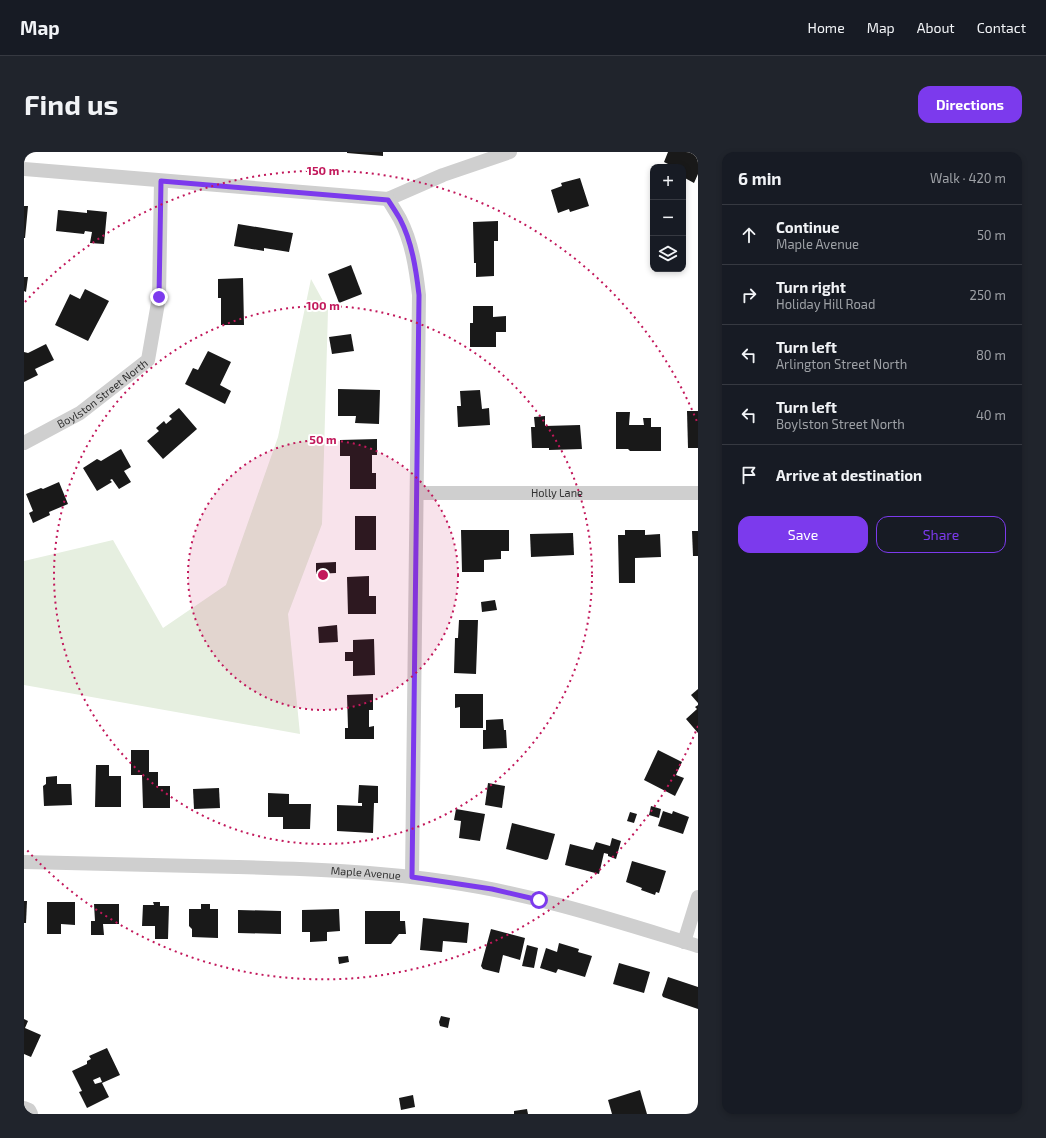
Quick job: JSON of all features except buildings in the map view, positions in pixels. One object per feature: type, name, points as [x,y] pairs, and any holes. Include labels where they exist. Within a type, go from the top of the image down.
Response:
[{"type":"street","points":[[24,168],[388,200],[443,176],[510,152]]},
{"type":"street","name":"Boylston Street North","points":[[24,443],[80,413],[148,360],[159,297],[161,181]]},
{"type":"street","points":[[388,200],[400,219],[409,244],[416,269],[419,295],[412,877]]},
{"type":"street","name":"Holly Lane","points":[[417,493],[698,493]]},
{"type":"street","name":"Maple Avenue","points":[[24,862],[287,869],[412,877],[492,889],[698,946]]},
{"type":"street","points":[[684,942],[698,897]]},
{"type":"street","points":[[24,1108],[29,1110],[31,1114]]},
{"type":"green space","points":[[311,279],[328,310],[322,524],[288,614],[300,734],[24,685],[24,561],[113,540],[163,628],[226,585],[278,437]]},
{"type":"route","points":[[159,297],[161,181],[388,200],[400,219],[416,269],[419,295],[412,877],[492,889],[539,900]]}]
